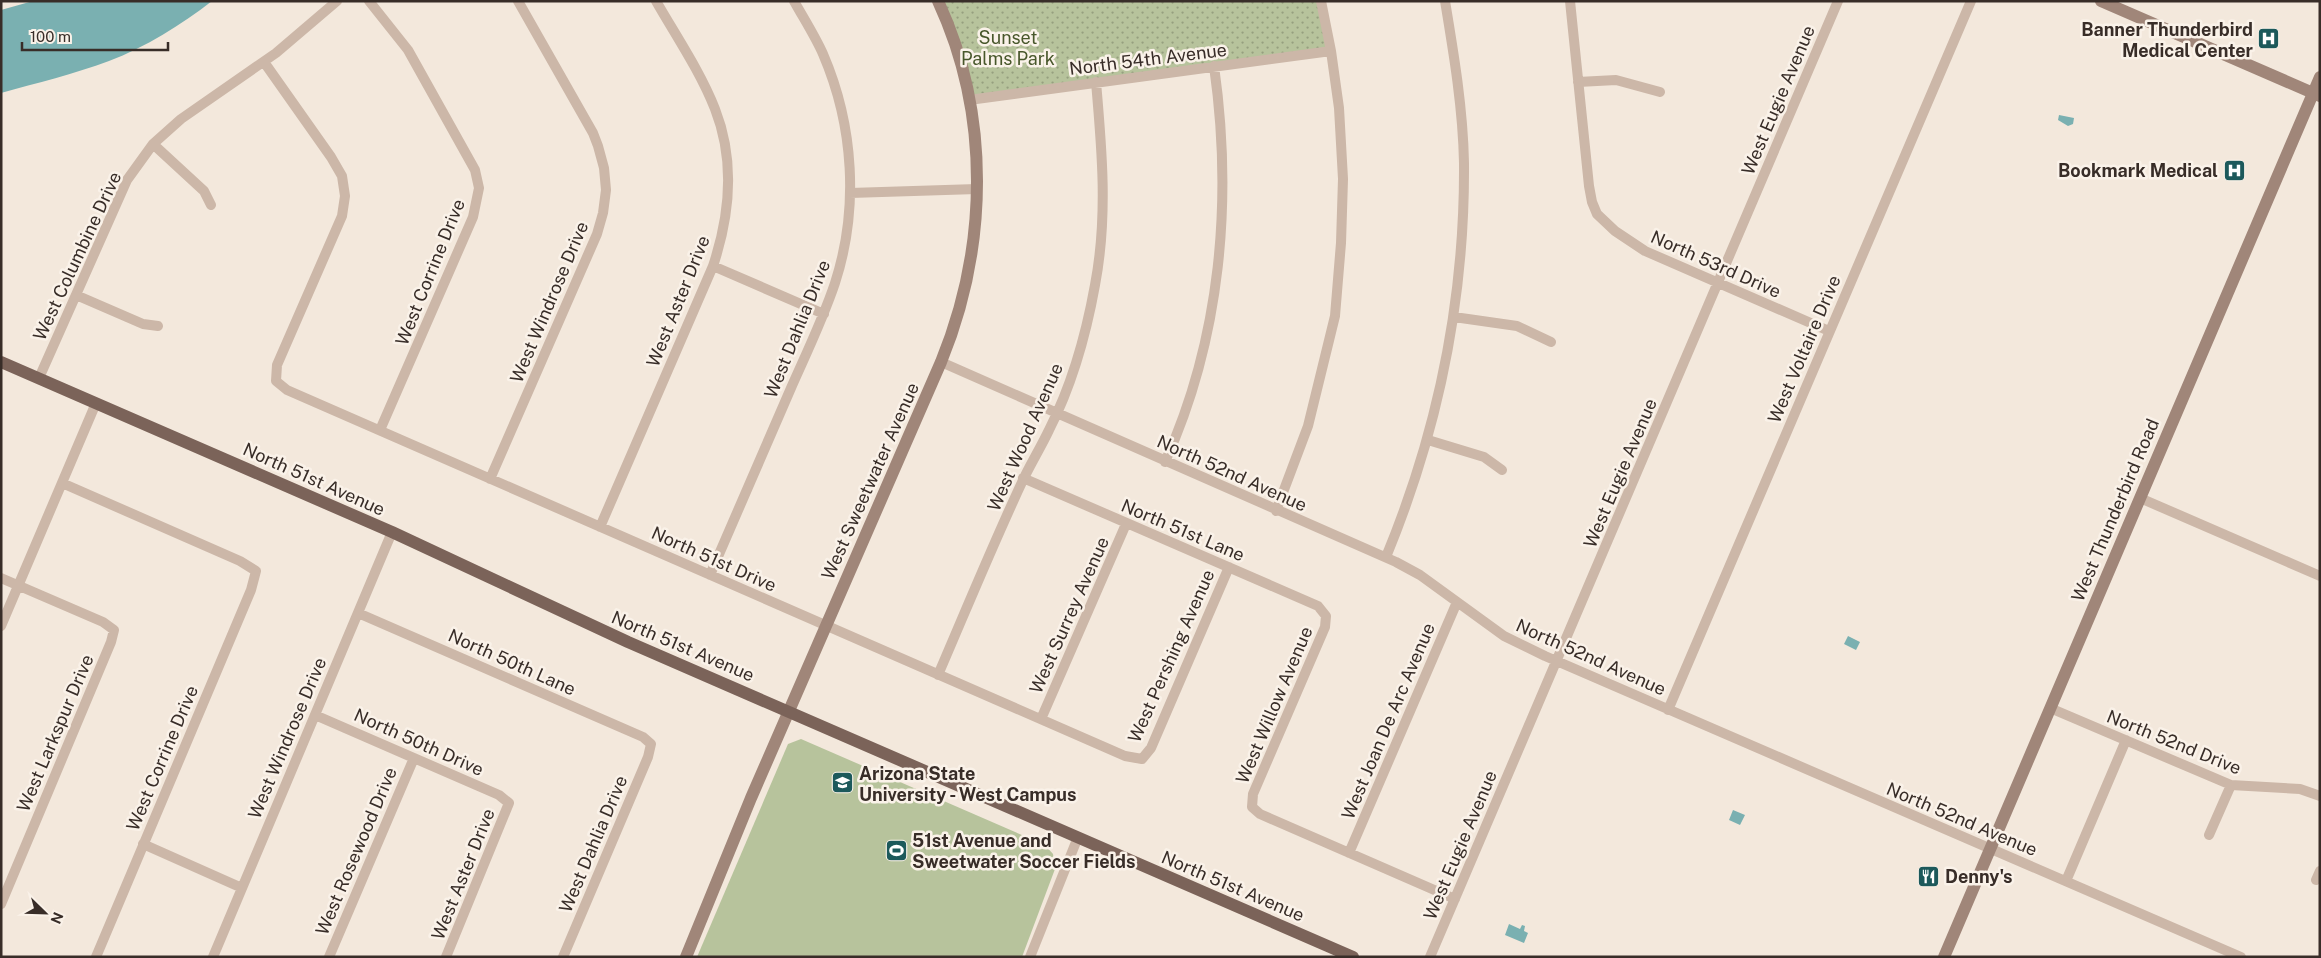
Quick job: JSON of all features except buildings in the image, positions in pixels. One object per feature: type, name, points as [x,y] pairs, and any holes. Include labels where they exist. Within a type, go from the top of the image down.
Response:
[{"type":"main road","name":"North 51st Avenue","points":[[1,362],[392,532],[628,642],[789,710],[1353,957]]},
{"type":"street","name":"West Columbine Drive","points":[[39,378],[127,180],[153,144],[181,119],[264,62],[337,1]]},
{"type":"street","name":"West Corrine Drive","points":[[369,1],[408,50],[475,170],[479,188],[473,217],[380,430]]},
{"type":"street","name":"West Windrose Drive","points":[[490,479],[597,234],[603,213],[606,190],[604,168],[593,133],[518,1]]},
{"type":"street","name":"West Aster Drive","points":[[600,527],[713,266],[725,223],[728,199],[728,170],[715,109],[656,1]]},
{"type":"street","name":"West Dahlia Drive","points":[[710,575],[824,314],[843,256],[850,193],[848,150],[836,90],[823,55],[794,1]]},
{"type":"street","name":"West Sweetwater Avenue","points":[[686,957],[825,625],[941,362],[960,309],[973,251],[977,189],[976,148],[969,100],[959,57],[938,1]]},
{"type":"street","points":[[1276,511],[1308,426],[1335,316],[1341,243],[1343,179],[1339,108],[1331,51],[1321,1]]},
{"type":"street","points":[[1386,557],[1428,440],[1444,375],[1454,318],[1463,217],[1464,162],[1460,105],[1445,1]]},
{"type":"street","points":[[1570,1],[1578,82],[1616,80],[1660,92]]},
{"type":"street","name":"West Eugie Avenue","points":[[1430,957],[1838,1]]},
{"type":"street","name":"West Voltaire Drive","points":[[1668,710],[1971,1]]},
{"type":"street","points":[[2100,1],[2316,94]]},
{"type":"street","name":"North 54th Avenue","points":[[969,100],[1331,51]]},
{"type":"street","name":"North 51st Drive","points":[[264,62],[331,157],[342,176],[344,196],[342,216],[277,365],[276,381],[287,390],[1125,756],[1142,759]]},
{"type":"street","points":[[1165,462],[1183,417],[1204,346],[1220,252],[1223,196],[1222,145],[1214,66]]},
{"type":"street","name":"West Thunderbird Road","points":[[1944,957],[2140,498],[2316,94],[2320,77]]},
{"type":"street","name":"West Wood Avenue","points":[[938,675],[1023,478],[1056,414],[1075,367],[1086,328],[1100,250],[1103,219],[1103,147],[1096,82]]},
{"type":"street","name":"North 53rd Drive","points":[[1578,82],[1589,186],[1592,202],[1597,214],[1615,231],[1645,251],[1829,331]]},
{"type":"street","points":[[153,144],[204,191],[211,205]]},
{"type":"street","points":[[850,193],[977,189]]},
{"type":"street","points":[[713,266],[824,314]]},
{"type":"street","points":[[76,295],[143,324],[158,326]]},
{"type":"street","points":[[1454,318],[1517,326],[1551,342]]},
{"type":"street","name":"North 52nd Avenue","points":[[941,362],[1276,511],[1386,557],[1420,575],[1504,636],[1557,661],[2240,957]]},
{"type":"street","points":[[1,626],[96,403]]},
{"type":"street","points":[[1428,440],[1484,457],[1502,470]]},
{"type":"street","name":"North 51st Lane","points":[[1023,478],[1318,606],[1326,616]]},
{"type":"street","name":"West Corrine Drive","points":[[62,483],[240,561],[256,571],[251,590],[96,957]]},
{"type":"street","points":[[2140,498],[2320,576]]},
{"type":"street","name":"West Surrey Avenue","points":[[1041,719],[1126,524]]},
{"type":"street","name":"West Windrose Drive","points":[[213,957],[392,532]]},
{"type":"street","name":"West Pershing Avenue","points":[[1142,759],[1151,748],[1228,567]]},
{"type":"street","points":[[1,578],[18,586]]},
{"type":"street","name":"West Larkspur Drive","points":[[1,904],[111,642],[114,630],[104,622],[18,586]]},
{"type":"street","name":"West Joan De Arc Avenue","points":[[1349,853],[1457,602]]},
{"type":"street","name":"North 50th Lane","points":[[358,613],[643,737],[651,744]]},
{"type":"street","name":"West Willow Avenue","points":[[1326,616],[1325,628],[1252,794],[1252,807],[1260,814],[1349,853]]},
{"type":"street","name":"North 52nd Drive","points":[[2050,708],[2231,784],[2300,789],[2320,796]]},
{"type":"street","name":"North 50th Drive","points":[[315,715],[499,795],[509,803]]},
{"type":"street","points":[[2066,881],[2126,740]]},
{"type":"street","name":"West Dahlia Drive","points":[[563,957],[648,757],[651,744]]},
{"type":"street","name":"West Rosewood Drive","points":[[329,957],[414,758]]},
{"type":"street","points":[[2209,835],[2231,784]]},
{"type":"street","name":"West Aster Drive","points":[[446,957],[509,803]]},
{"type":"street","points":[[1030,957],[1078,837]]},
{"type":"street","points":[[143,844],[242,888]]},
{"type":"street","points":[[1349,853],[1455,899]]},
{"type":"green space","name":"Sunset Palms Park","points":[[938,1],[1321,1],[1331,51],[969,100]]},
{"type":"green space","name":"51st Avenue and Sweetwater Soccer Fields","points":[[801,739],[1045,845],[1053,854],[1055,869],[1022,957],[697,957],[788,744]]},
{"type":"water","points":[[33,1],[212,1],[163,35],[123,55],[82,70],[1,93],[1,10]]},
{"type":"water","points":[[2059,115],[2074,118],[2073,124],[2068,126],[2058,120]]},
{"type":"water","points":[[1848,636],[1860,642],[1856,650],[1844,644]]},
{"type":"water","points":[[1733,810],[1745,815],[1740,825],[1729,820]]},
{"type":"water","points":[[1509,924],[1520,929],[1522,925],[1525,926],[1524,931],[1528,933],[1524,943],[1505,935]]},
{"type":"place","name":"Banner Thunderbird Medical Center","points":[[2269,39]]},
{"type":"place","name":"Bookmark Medical","points":[[2234,170]]},
{"type":"place","name":"Arizona State University - West Campus","points":[[843,783]]},
{"type":"place","name":"51st Avenue and Sweetwater Soccer Fields","points":[[896,850]]},
{"type":"place","name":"Denny's","points":[[1929,876]]}]
